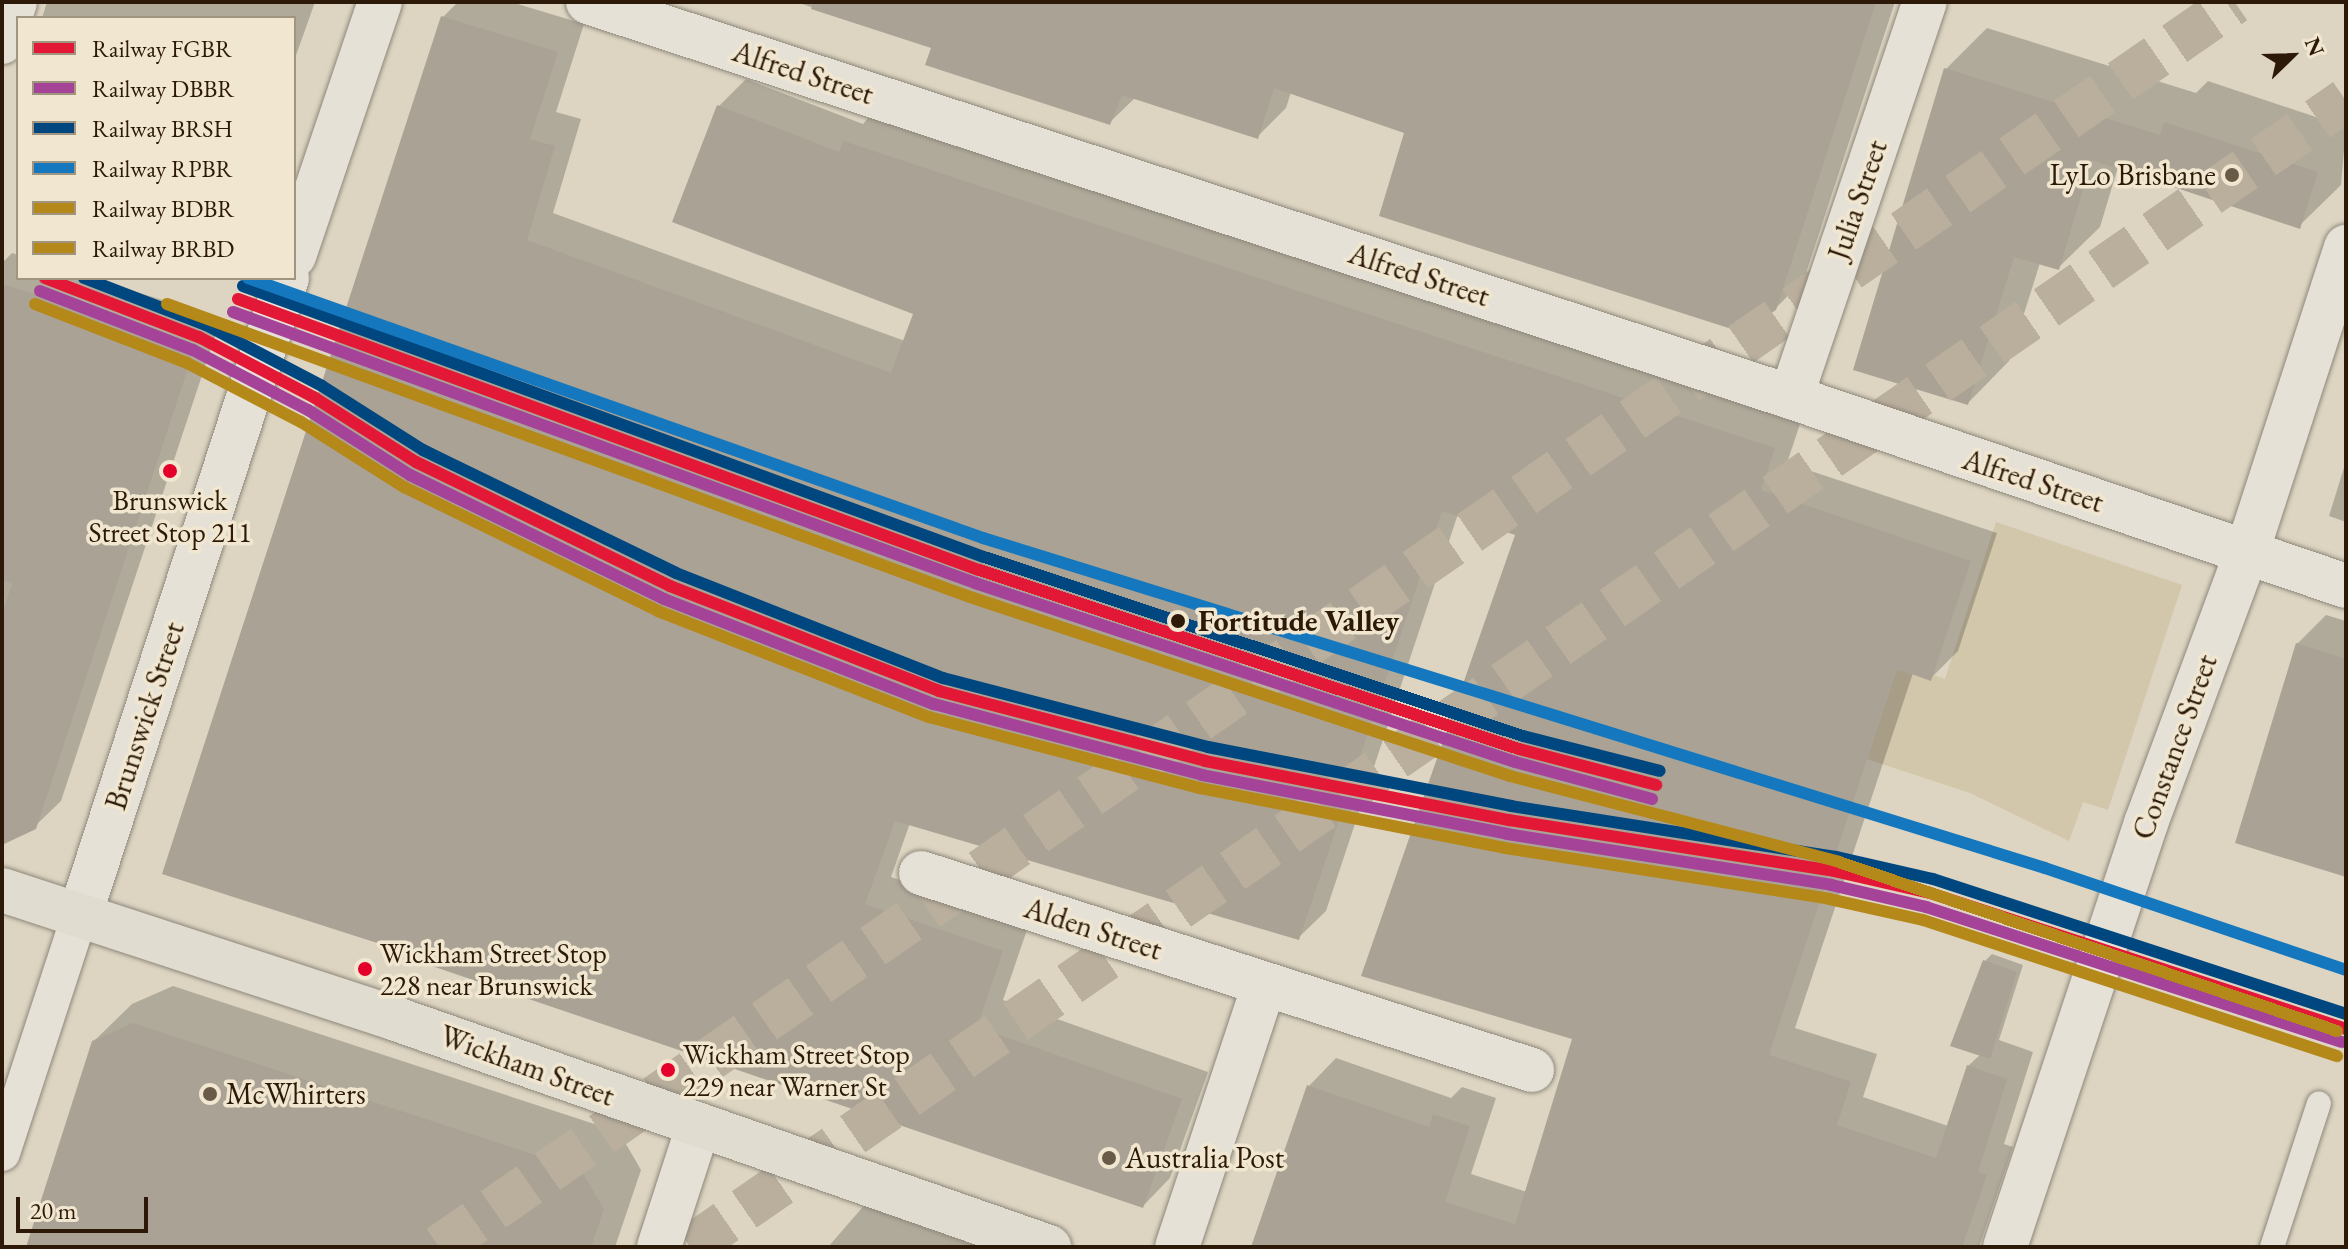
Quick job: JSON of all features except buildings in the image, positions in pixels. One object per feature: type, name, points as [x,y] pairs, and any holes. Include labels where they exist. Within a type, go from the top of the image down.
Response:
[{"type":"main road","name":"Wickham Street","points":[[2,890],[396,1019],[698,1127],[1049,1247]]},
{"type":"street","points":[[2,42],[15,2]]},
{"type":"street","points":[[296,250],[380,2]]},
{"type":"street","name":"Alfred Street","points":[[588,2],[1791,397],[2346,586]]},
{"type":"street","name":"Julia Street","points":[[1791,397],[1925,2]]},
{"type":"street","name":"Constance Street","points":[[2005,1247],[2146,823],[2247,552],[2346,247]]},
{"type":"street","name":"Brunswick Street","points":[[2,1153],[286,280]]},
{"type":"street","name":"Alden Street","points":[[921,873],[1532,1070]]},
{"type":"street","points":[[1177,1247],[1264,985]]},
{"type":"street","points":[[659,1247],[698,1127]]},
{"type":"lane","points":[[2272,1247],[2319,1103]]},
{"type":"shaded area","points":[[1996,522],[2182,585],[2108,810],[2083,802],[2069,841],[1970,793],[1867,759],[1897,669],[1930,680],[1933,675],[1945,679]]},
{"type":"tunnel","points":[[439,1247],[2235,2]]},
{"type":"tunnel","points":[[690,1247],[2346,100]]},
{"type":"rail line","name":"FGBR","points":[[50,280],[199,337],[315,398],[416,462],[670,586],[939,691],[1205,761],[1509,820],[1834,871],[1930,893],[2346,1029]]},
{"type":"rail line","name":"BRSH","points":[[89,280],[206,325],[322,386],[423,450],[676,573],[943,678],[1208,747],[1511,806],[1836,857],[1933,879],[2346,1014]]},
{"type":"rail line","name":"RPBR","points":[[254,280],[983,538],[2045,868],[2346,970]]},
{"type":"rail line","name":"BRSH","points":[[243,286],[984,557],[1523,736],[1660,771]]},
{"type":"rail line","name":"DBBR","points":[[40,291],[193,350],[308,410],[410,475],[664,599],[934,704],[1202,775],[1507,834],[1831,885],[1926,907],[2342,1042]]},
{"type":"rail line","name":"FGBR","points":[[238,299],[979,570],[1519,749],[1656,785]]},
{"type":"rail line","name":"BDBR","points":[[35,304],[187,363],[301,422],[404,487],[658,611],[929,717],[1200,788],[1505,848],[1829,899],[1923,920],[2337,1056]]},
{"type":"rail line","name":"BRBD","points":[[167,304],[970,597],[1510,776],[1839,862],[2337,1031]]},
{"type":"rail line","name":"DBBR","points":[[233,312],[975,583],[1515,762],[1652,799]]},
{"type":"place","name":"LyLo Brisbane","points":[[2232,175]]},
{"type":"place","name":"Brunswick Street Stop 211","points":[[170,471]]},
{"type":"place","name":"Fortitude Valley","points":[[1178,621]]},
{"type":"place","name":"Wickham Street Stop 228 near Brunswick","points":[[365,969]]},
{"type":"place","name":"Wickham Street Stop 229 near Warner St","points":[[668,1070]]},
{"type":"place","name":"McWhirters","points":[[210,1094]]},
{"type":"place","name":"Australia Post","points":[[1109,1158]]}]
